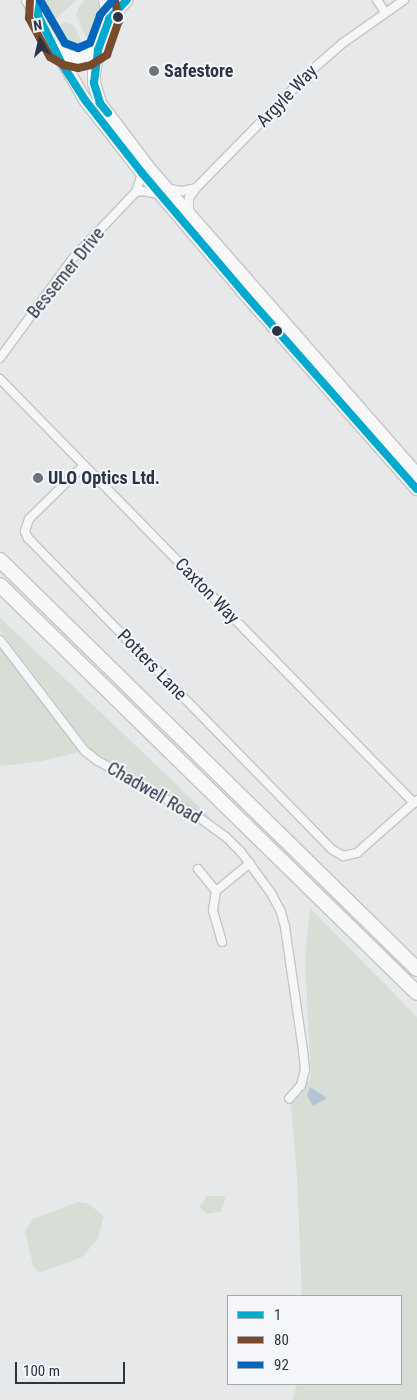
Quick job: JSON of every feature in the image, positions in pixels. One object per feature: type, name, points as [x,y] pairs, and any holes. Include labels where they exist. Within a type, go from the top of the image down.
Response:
[{"type":"highway","points":[[0,560],[417,969]]},
{"type":"highway","points":[[0,586],[417,993]]},
{"type":"main road","points":[[28,0],[58,50],[62,64],[85,100],[142,172],[190,212],[417,474]]},
{"type":"main road","points":[[38,15],[40,0]]},
{"type":"main road","points":[[105,0],[110,19]]},
{"type":"main road","points":[[127,0],[110,19],[98,50],[94,83],[100,103],[165,192],[244,293],[417,489]]},
{"type":"main road","points":[[58,50],[68,56],[78,58],[98,50]]},
{"type":"street","points":[[377,0],[385,12]]},
{"type":"street","name":"Argyle Way","points":[[190,212],[188,202],[196,188],[313,69],[343,43],[404,0]]},
{"type":"street","name":"Bessemer Drive","points":[[0,358],[74,257],[136,192],[142,172]]},
{"type":"street","points":[[136,192],[182,191],[196,188]]},
{"type":"street","name":"Caxton Way","points":[[0,379],[416,801]]},
{"type":"street","name":"Potters Lane","points":[[84,465],[29,519],[25,531],[28,538],[333,850],[348,856],[361,851],[416,801]]},
{"type":"street","name":"Chadwell Road","points":[[0,640],[91,756],[197,816],[226,837],[250,863],[281,912],[305,1070],[301,1085],[289,1099]]},
{"type":"street","points":[[222,942],[213,910],[216,891],[250,863]]},
{"type":"street","points":[[198,869],[216,891]]},
{"type":"shaded area","points":[[47,0],[76,0],[51,24],[45,14]]},
{"type":"shaded area","points":[[85,0],[97,0],[101,4],[103,17],[96,40],[90,46],[76,15],[79,7]]},
{"type":"shaded area","points":[[65,22],[74,26],[85,49],[70,50],[60,43],[53,29]]},
{"type":"shaded area","points":[[0,618],[210,817],[207,820],[91,750],[0,630]]},
{"type":"shaded area","points":[[0,644],[63,725],[78,750],[76,753],[42,761],[0,766]]},
{"type":"shaded area","points":[[310,908],[417,1017],[417,1400],[293,1400],[297,1385],[402,1385],[402,1295],[302,1295],[297,1175],[291,1105],[311,1078],[305,959]]},
{"type":"shaded area","points":[[207,1196],[226,1196],[221,1211],[207,1214],[199,1207]]},
{"type":"shaded area","points":[[78,1202],[89,1204],[104,1216],[98,1239],[82,1257],[39,1273],[33,1265],[25,1232],[33,1219]]},
{"type":"water","points":[[310,1087],[327,1098],[313,1106],[307,1095]]},
{"type":"transit line","name":"80","points":[[30,0],[29,18],[50,57],[64,65],[78,68],[91,65],[107,55],[119,21],[115,0]]},
{"type":"transit line","name":"1","points":[[40,0],[38,15],[62,64],[85,100],[142,173],[244,293],[417,489]]},
{"type":"transit line","name":"92","points":[[40,0],[65,43],[78,48],[90,43],[100,15],[113,0]]},
{"type":"transit line","name":"1","points":[[108,113],[100,103],[94,83],[98,50],[109,19],[127,0]]},
{"type":"place","name":"Safestore","points":[[154,71]]},
{"type":"place","name":"ULO Optics Ltd.","points":[[38,478]]}]
